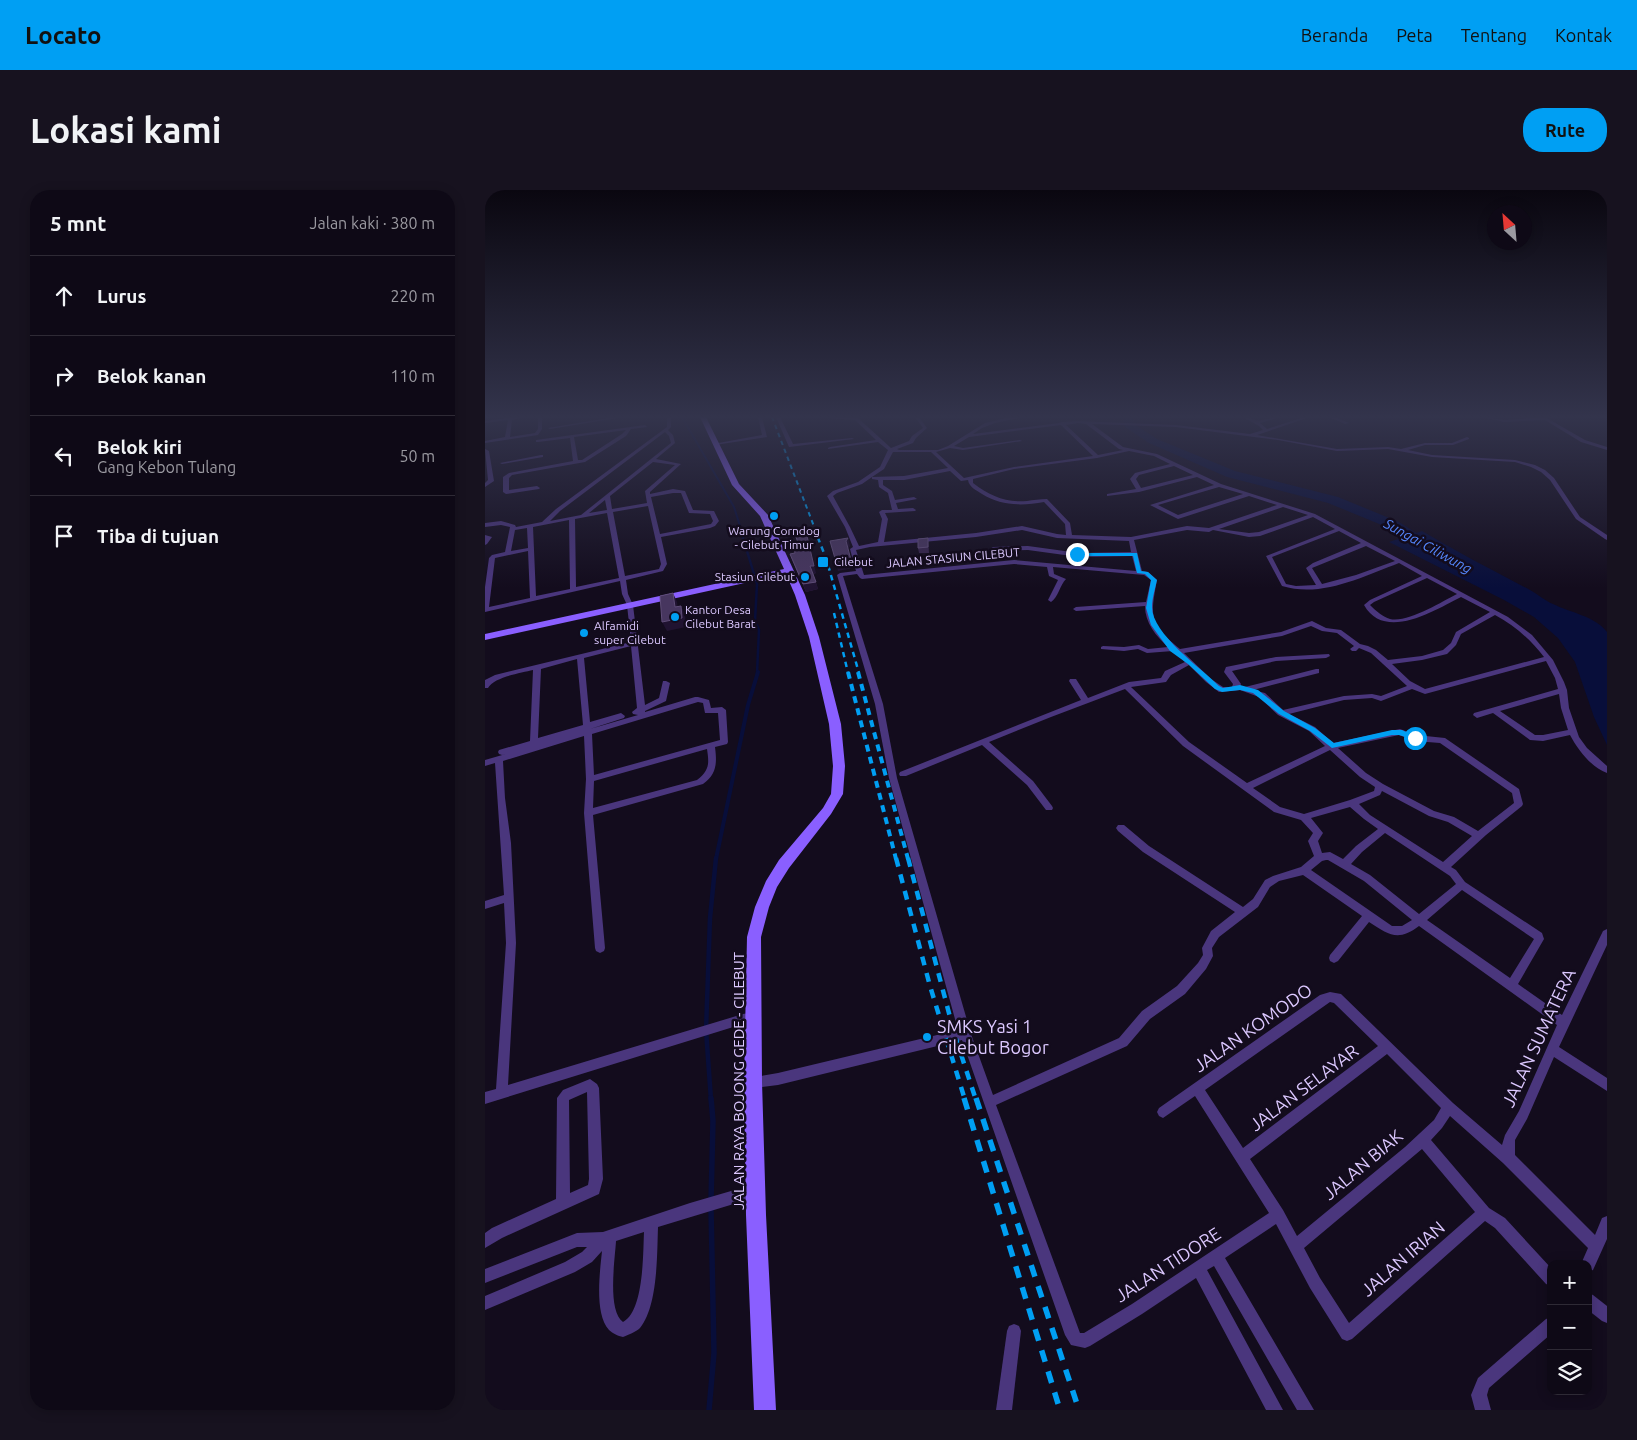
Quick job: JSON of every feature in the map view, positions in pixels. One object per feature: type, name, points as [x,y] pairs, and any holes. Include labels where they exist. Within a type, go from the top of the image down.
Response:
[{"type":"main road","name":"JALAN RAYA BOJONG GEDE - CILEBUT","points":[[730,474],[736,485],[764,515],[800,595],[814,637],[835,724],[840,779],[837,794],[827,811],[784,864],[771,886],[762,907],[754,937],[751,1192],[765,1410]]},
{"type":"main road","points":[[485,637],[788,571]]},
{"type":"street","points":[[485,485],[491,481],[490,474]]},
{"type":"street","points":[[514,474],[506,477],[506,492],[537,488]]},
{"type":"street","points":[[544,523],[547,518],[606,474]]},
{"type":"street","points":[[582,517],[635,474]]},
{"type":"street","points":[[532,548],[492,558],[485,610],[658,571],[664,567],[647,492],[650,487],[666,474]]},
{"type":"street","points":[[857,547],[852,533],[840,516],[830,496],[873,474]]},
{"type":"street","points":[[869,477],[880,479],[904,478],[928,474]]},
{"type":"street","points":[[956,474],[963,480],[970,480],[993,474]]},
{"type":"street","points":[[1137,474],[1133,479],[1139,490]]},
{"type":"street","points":[[1546,474],[1552,479],[1579,518],[1607,538]]},
{"type":"street","points":[[1109,495],[1139,490],[1197,475],[1247,495],[1313,515],[1496,612],[1523,631],[1548,658],[1559,676],[1565,707],[1575,740],[1592,759],[1607,770]]},
{"type":"street","points":[[880,479],[881,486],[890,492],[895,510]]},
{"type":"street","points":[[970,480],[971,484],[980,492],[999,500],[1015,504],[1045,500],[1068,524],[1069,535]]},
{"type":"street","points":[[1219,485],[1153,505],[1178,517],[1247,495]]},
{"type":"street","points":[[648,496],[676,491],[683,492],[691,512],[711,512],[716,521],[708,527],[657,536]]},
{"type":"street","points":[[607,496],[622,580],[630,605],[641,714]]},
{"type":"street","points":[[892,502],[914,499]]},
{"type":"street","points":[[513,529],[650,504]]},
{"type":"street","points":[[1281,506],[1213,529],[1202,531],[1187,528],[1131,539],[1057,536],[1022,528],[857,547],[853,549],[859,572],[840,575],[876,696],[893,778],[965,1034],[990,1102],[1123,1042],[1146,1015],[1181,990],[1202,966],[1208,956],[1207,948],[1215,934],[1253,906],[1267,884],[1282,876],[1304,870],[1319,857],[1330,856],[1367,878],[1457,949],[1512,985],[1565,1024]]},
{"type":"street","points":[[881,544],[885,519],[882,512],[913,510]]},
{"type":"street","points":[[1213,529],[1249,535],[1260,534],[1313,515]]},
{"type":"street","points":[[572,518],[573,591]]},
{"type":"street","points":[[485,525],[501,523],[511,525],[513,529]]},
{"type":"street","points":[[530,526],[533,599]]},
{"type":"street","points":[[508,553],[513,529]]},
{"type":"street","points":[[1340,529],[1269,556],[1284,585],[1293,588],[1333,584],[1400,561]]},
{"type":"street","points":[[485,537],[489,537],[485,543]]},
{"type":"street","points":[[1085,537],[1086,555]]},
{"type":"street","points":[[1131,539],[1139,572]]},
{"type":"street","points":[[1320,586],[1309,568],[1367,543]]},
{"type":"street","points":[[993,549],[1027,548],[1047,552],[1086,555],[1135,554]]},
{"type":"street","name":"JALAN STASIUN CILEBUT","points":[[859,572],[861,577],[1014,562],[1051,565]]},
{"type":"street","points":[[1051,600],[1059,582],[1063,578],[1051,575],[1051,565],[1146,573],[1154,580],[1149,604],[1151,619],[1175,651],[1191,662],[1217,687],[1222,690],[1235,687],[1247,689],[1262,695],[1281,713],[1312,730],[1363,775],[1380,786],[1432,814],[1451,819],[1480,836]]},
{"type":"street","points":[[1427,576],[1368,603],[1368,607],[1382,618],[1396,621],[1437,607],[1462,594]]},
{"type":"street","points":[[1076,609],[1149,604]]},
{"type":"street","points":[[1385,663],[1421,658],[1445,652],[1453,644],[1458,633],[1496,612]]},
{"type":"street","points":[[1103,648],[1124,649],[1139,647],[1147,651],[1175,651],[1282,634],[1312,623],[1324,630],[1339,631],[1356,648],[1370,648],[1385,663],[1421,691],[1432,691],[1548,658]]},
{"type":"street","points":[[485,686],[491,679],[498,677],[634,644]]},
{"type":"street","points":[[579,656],[587,730],[590,779],[588,813],[600,948]]},
{"type":"street","points":[[1235,687],[1237,684],[1228,672],[1229,669],[1276,659],[1326,656]]},
{"type":"street","points":[[903,774],[1086,701],[1127,687],[1163,680],[1169,673],[1191,662]]},
{"type":"street","points":[[534,742],[537,667]]},
{"type":"street","points":[[1247,689],[1316,671]]},
{"type":"street","points":[[1073,681],[1086,701]]},
{"type":"street","points":[[641,714],[663,699],[666,684]]},
{"type":"street","points":[[1281,713],[1344,698],[1372,696],[1381,699],[1413,686]]},
{"type":"street","points":[[1127,687],[1186,744],[1215,767],[1247,787],[1277,810],[1304,817],[1352,803],[1377,793],[1380,786]]},
{"type":"street","points":[[1477,715],[1563,690]]},
{"type":"street","points":[[485,763],[587,730],[698,699],[705,700],[708,711],[722,710],[723,742],[590,779]]},
{"type":"street","points":[[1494,710],[1533,738],[1573,732]]},
{"type":"street","points":[[485,757],[534,742],[587,730]]},
{"type":"street","points":[[1247,787],[1332,746],[1397,732],[1415,738],[1442,740],[1515,791],[1519,798],[1519,804],[1444,868]]},
{"type":"street","points":[[983,741],[1030,783],[1049,808]]},
{"type":"street","points":[[588,813],[701,782],[709,777],[713,769],[711,745]]},
{"type":"street","points":[[499,759],[511,943],[502,1093]]},
{"type":"street","points":[[1352,803],[1367,817],[1453,873],[1463,885],[1538,936],[1539,938],[1512,985]]},
{"type":"street","points":[[1304,817],[1318,833],[1313,841],[1319,857]]},
{"type":"street","points":[[1121,828],[1146,849],[1243,912]]},
{"type":"street","points":[[1345,864],[1359,849],[1384,829]]},
{"type":"street","points":[[1304,870],[1368,916],[1389,930],[1397,932],[1405,930],[1463,885]]},
{"type":"street","points":[[485,905],[509,897]]},
{"type":"street","points":[[1334,958],[1368,916]]},
{"type":"street","name":"JALAN SUMATERA","points":[[1508,1158],[1509,1139],[1523,1115],[1607,934]]},
{"type":"street","name":"JALAN KOMODO","points":[[1163,1112],[1330,997],[1337,998],[1387,1047]]},
{"type":"street","points":[[485,1098],[576,1072],[729,1023],[748,1018],[753,1022]]},
{"type":"street","points":[[753,1082],[777,1079],[965,1034]]},
{"type":"street","points":[[1387,1047],[1449,1107],[1508,1158],[1597,1246]]},
{"type":"street","name":"JALAN SELAYAR","points":[[1242,1158],[1387,1047]]},
{"type":"street","points":[[1552,1049],[1607,1085]]},
{"type":"street","points":[[485,1241],[497,1233],[594,1189],[596,1178],[593,1088],[590,1085],[567,1094],[563,1098],[563,1202]]},
{"type":"street","points":[[1197,1088],[1295,1246]]},
{"type":"street","name":"JALAN TIDORE","points":[[990,1102],[1072,1335],[1076,1340],[1085,1341],[1199,1269],[1278,1216]]},
{"type":"street","name":"JALAN BIAK","points":[[1295,1246],[1422,1140],[1438,1124],[1449,1107]]},
{"type":"street","points":[[1422,1140],[1484,1213],[1500,1224],[1547,1275]]},
{"type":"street","points":[[485,1276],[577,1240],[607,1238],[652,1222],[751,1192]]},
{"type":"street","name":"JALAN IRIAN","points":[[1295,1246],[1315,1283],[1347,1334],[1484,1213]]},
{"type":"street","points":[[607,1238],[609,1311],[613,1323],[623,1330],[634,1324],[641,1308],[649,1272],[652,1222]]},
{"type":"street","points":[[1590,1260],[1607,1223]]},
{"type":"street","points":[[485,1303],[587,1257],[607,1238]]},
{"type":"street","points":[[1217,1256],[1306,1410]]},
{"type":"street","points":[[1199,1269],[1275,1410]]},
{"type":"street","points":[[1592,1303],[1607,1316]]},
{"type":"street","points":[[1483,1410],[1479,1395],[1483,1383],[1547,1327]]},
{"type":"street","points":[[1004,1410],[1014,1332]]},
{"type":"water","points":[[1422,531],[1550,603],[1589,618],[1607,632],[1607,745],[1594,717],[1575,662],[1558,638],[1534,617],[1389,542]]},
{"type":"building","points":[[807,536],[814,566],[810,566],[816,582],[803,584],[790,554],[795,553],[793,544],[798,543],[796,537]]},
{"type":"building","points":[[848,538],[846,541],[851,560],[836,562],[830,541]]},
{"type":"building","points":[[928,538],[928,547],[918,548],[918,539]]},
{"type":"building","points":[[673,593],[675,607],[681,606],[682,618],[662,622],[660,596]]},
{"type":"waterway","points":[[715,474],[734,507],[741,529]]},
{"type":"waterway","name":"Sungai Ciliwung","points":[[1231,474],[1333,500],[1394,525],[1436,550]]},
{"type":"waterway","points":[[740,528],[757,584],[755,621],[759,630],[757,673]]},
{"type":"waterway","points":[[716,859],[748,705],[758,672]]},
{"type":"waterway","points":[[711,1100],[706,1030],[710,918],[716,858]]},
{"type":"waterway","points":[[711,1098],[713,1121],[711,1201]]},
{"type":"waterway","points":[[709,1410],[714,1353],[711,1208]]},
{"type":"railway","points":[[794,474],[815,529]]},
{"type":"railway","points":[[814,528],[826,558],[859,673]]},
{"type":"railway","points":[[834,613],[848,673]]},
{"type":"railway","points":[[848,672],[896,859]]},
{"type":"railway","points":[[858,672],[908,859]]},
{"type":"railway","points":[[896,858],[930,986],[965,1100]]},
{"type":"railway","points":[[908,858],[955,1036],[976,1100]]},
{"type":"railway","points":[[964,1098],[1060,1410]]},
{"type":"railway","points":[[976,1098],[1079,1410]]},
{"type":"place","name":"Warung Corndog - Cilebut Timur","points":[[774,516]]},
{"type":"place","name":"Cilebut","points":[[823,562]]},
{"type":"place","name":"Stasiun Cilebut","points":[[805,577]]},
{"type":"place","name":"Kantor Desa Cilebut Barat","points":[[675,617]]},
{"type":"place","name":"Alfamidi super Cilebut","points":[[584,633]]},
{"type":"place","name":"SMKS Yasi 1 Cilebut Bogor","points":[[927,1037]]},
{"type":"route","points":[[1077,554],[1135,554],[1139,572],[1150,575],[1154,580],[1149,604],[1149,615],[1162,638],[1172,649],[1191,662],[1212,684],[1222,690],[1235,687],[1262,695],[1281,713],[1312,730],[1332,746],[1392,732],[1400,732],[1415,738]]}]
